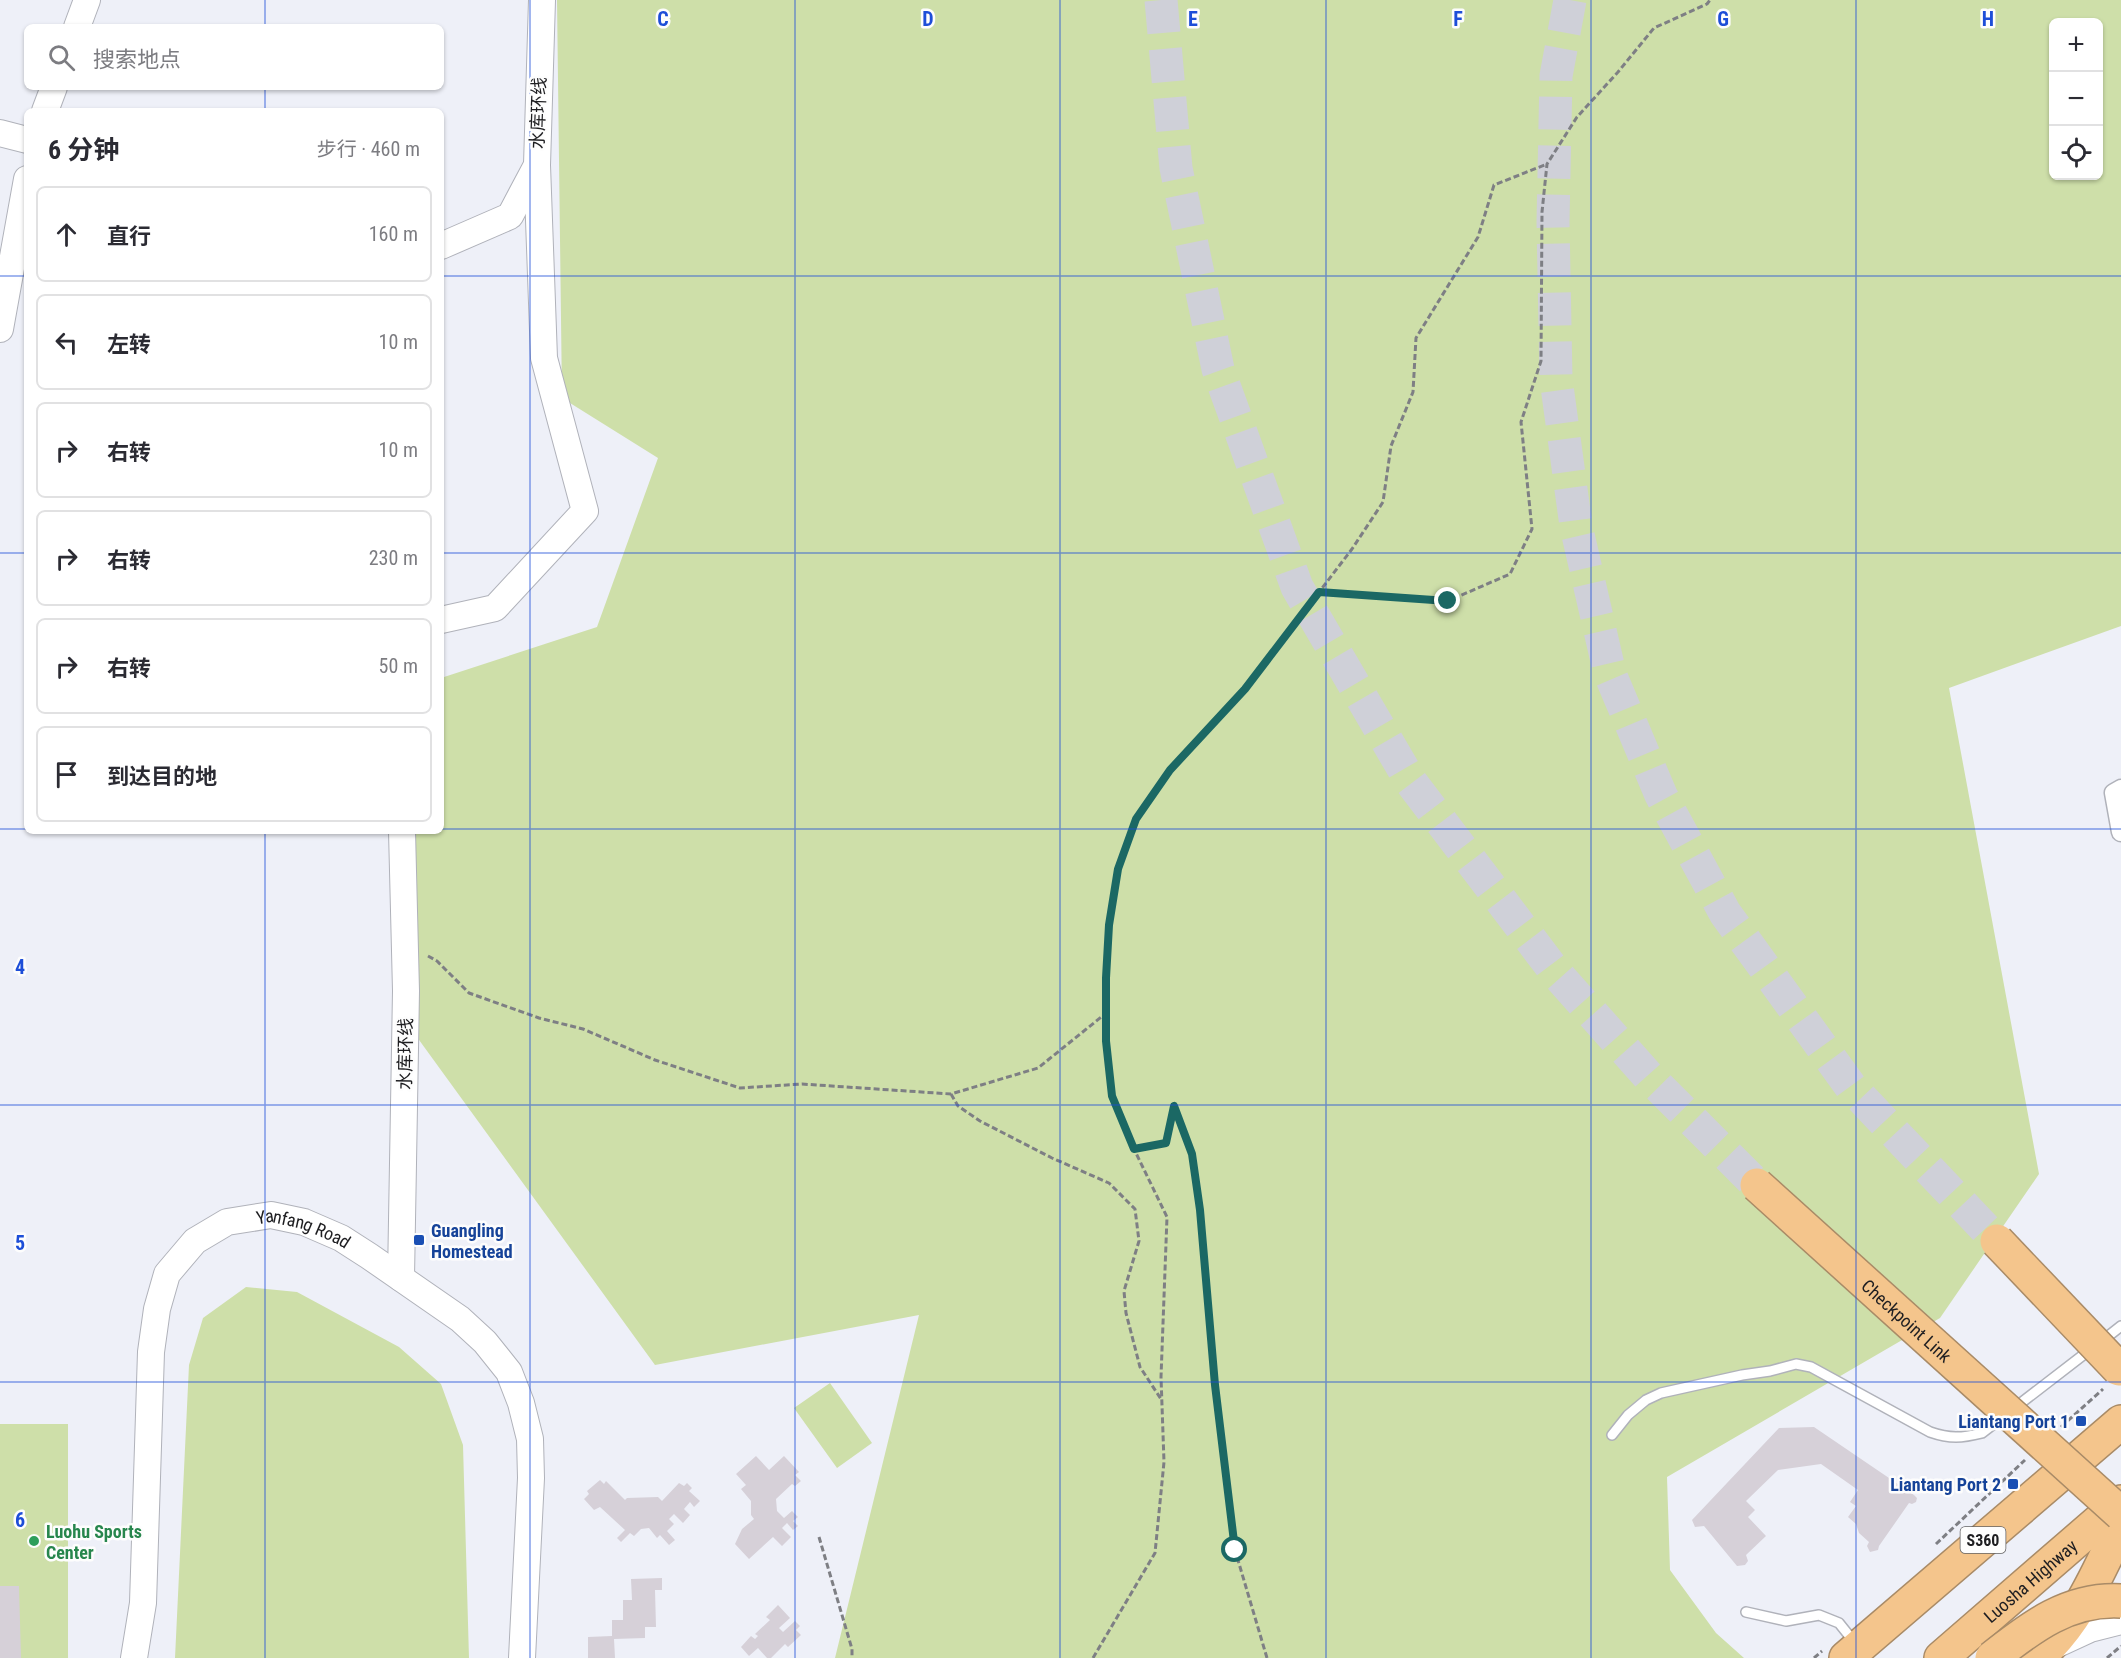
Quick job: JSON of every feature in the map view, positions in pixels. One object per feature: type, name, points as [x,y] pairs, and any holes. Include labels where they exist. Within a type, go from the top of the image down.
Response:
[{"type":"highway","name":"Checkpoint Link","points":[[1757,1185],[2050,1446],[2121,1514]]},
{"type":"highway","points":[[1997,1241],[2116,1375]]},
{"type":"highway","name":"S360","points":[[1852,1652],[2121,1422]]},
{"type":"highway","points":[[2050,1446],[2121,1486]]},
{"type":"highway","name":"Luosha Highway","points":[[1941,1658],[2121,1502]]},
{"type":"highway","points":[[2041,1654],[2069,1623],[2088,1593],[2121,1525]]},
{"type":"highway","points":[[1992,1658],[2041,1621],[2063,1609],[2089,1602],[2121,1601]]},
{"type":"street","points":[[78,24],[87,0]]},
{"type":"street","name":"水库环线","points":[[444,245],[510,216],[537,165],[542,0]]},
{"type":"street","points":[[46,108],[53,90]]},
{"type":"street","points":[[0,133],[24,139]]},
{"type":"street","points":[[444,619],[495,608],[585,511],[544,358],[537,165]]},
{"type":"street","points":[[0,329],[24,196]]},
{"type":"street","points":[[2121,789],[2114,793],[2121,832]]},
{"type":"street","name":"水库环线","points":[[401,1278],[406,991],[402,834]]},
{"type":"street","name":"Yanfang Road","points":[[134,1658],[143,1604],[151,1352],[157,1309],[166,1275],[195,1241],[227,1222],[271,1215],[304,1221],[341,1238],[460,1319],[485,1342],[509,1372],[531,1439],[522,1658]]},
{"type":"street","points":[[2041,1654],[2090,1629],[2121,1622]]},
{"type":"lane","points":[[1612,1435],[1628,1415],[1646,1400],[1661,1394],[1796,1364],[1811,1367],[1930,1432],[1947,1438],[1968,1437],[1982,1433],[2121,1326]]},
{"type":"lane","points":[[1746,1612],[1786,1621],[1819,1615],[1839,1623],[1852,1652]]},
{"type":"path","points":[[1319,592],[1448,601],[1510,574],[1532,530],[1521,422],[1541,361],[1542,212],[1547,164],[1577,117],[1654,28],[1707,4],[1710,0]]},
{"type":"path","points":[[1093,1658],[1155,1553],[1164,1462],[1162,1401],[1167,1217],[1134,1149],[1112,1096],[1106,1041],[1109,925],[1118,869],[1136,819],[1170,770],[1245,689],[1352,549],[1383,502],[1390,446],[1413,392],[1416,338],[1478,237],[1494,185],[1547,164]]},
{"type":"path","points":[[405,944],[437,961],[470,993],[538,1018],[583,1029],[655,1060],[740,1088],[802,1084],[951,1094],[1038,1068],[1106,1014]]},
{"type":"path","points":[[951,1094],[958,1106],[981,1121],[1052,1158],[1109,1183],[1135,1209],[1139,1241],[1124,1291],[1126,1313],[1140,1366],[1162,1401]]},
{"type":"path","points":[[1134,1149],[1166,1143],[1174,1106],[1192,1154],[1200,1210],[1215,1385],[1235,1550],[1267,1658]]},
{"type":"path","points":[[1936,1545],[2050,1446],[2116,1375]]},
{"type":"path","points":[[819,1537],[852,1649],[852,1658]]},
{"type":"path","points":[[2107,1658],[2121,1646]]},
{"type":"green space","points":[[557,0],[2121,0],[2121,626],[1949,688],[2039,1174],[1940,1318],[1667,1477],[1670,1570],[1716,1633],[1744,1658],[835,1658],[919,1315],[655,1365],[414,1033],[411,834],[444,834],[444,677],[597,627],[658,458],[562,398]]},
{"type":"green space","points":[[246,1287],[297,1292],[399,1347],[441,1384],[463,1445],[469,1658],[175,1658],[189,1365],[203,1318]]},
{"type":"green space","points":[[830,1383],[872,1443],[837,1468],[794,1408]]},
{"type":"green space","name":"Luohu Sports Center","points":[[0,1424],[68,1424],[68,1658],[0,1658]]},
{"type":"building","points":[[1814,1427],[1914,1495],[1917,1498],[1916,1502],[1909,1503],[1878,1550],[1870,1552],[1867,1546],[1869,1542],[1859,1533],[1856,1524],[1848,1517],[1856,1506],[1850,1502],[1858,1490],[1821,1464],[1778,1470],[1746,1501],[1755,1510],[1748,1517],[1766,1536],[1746,1555],[1748,1561],[1745,1565],[1737,1566],[1704,1526],[1695,1527],[1692,1520],[1779,1428]]},
{"type":"building","points":[[756,1456],[769,1470],[784,1456],[799,1472],[795,1475],[801,1481],[795,1486],[792,1484],[776,1499],[777,1511],[784,1518],[792,1511],[798,1517],[793,1521],[798,1526],[793,1530],[787,1523],[782,1528],[791,1537],[782,1546],[773,1537],[749,1559],[735,1544],[742,1529],[754,1519],[751,1515],[751,1501],[741,1489],[746,1485],[736,1474]]},
{"type":"building","points":[[600,1480],[604,1484],[606,1481],[625,1500],[627,1498],[658,1497],[662,1501],[679,1483],[684,1486],[687,1483],[692,1488],[689,1491],[700,1501],[694,1507],[690,1502],[684,1509],[690,1515],[683,1523],[674,1514],[669,1519],[674,1524],[667,1531],[675,1540],[669,1545],[660,1535],[657,1538],[649,1528],[641,1529],[634,1536],[630,1533],[621,1542],[617,1538],[625,1530],[600,1507],[594,1510],[584,1499],[589,1494],[587,1491]]},
{"type":"building","points":[[662,1578],[662,1590],[655,1590],[656,1627],[645,1627],[645,1638],[614,1639],[615,1658],[588,1658],[588,1637],[612,1636],[612,1620],[623,1620],[623,1600],[632,1600],[631,1579]]},
{"type":"building","points":[[0,1586],[19,1586],[21,1658],[0,1658]]},
{"type":"building","points":[[778,1605],[790,1618],[779,1628],[783,1632],[795,1621],[800,1626],[796,1630],[801,1635],[788,1647],[785,1644],[771,1658],[767,1658],[758,1648],[749,1656],[741,1647],[751,1636],[755,1639],[758,1636],[755,1634],[770,1620],[766,1617]]},
{"type":"tunnel","points":[[1161,0],[1176,168],[1218,369],[1297,587],[1411,782],[1556,973],[1650,1078],[1757,1185]]},
{"type":"tunnel","points":[[1570,0],[1556,76],[1553,222],[1556,379],[1576,526],[1610,674],[1661,795],[1725,913],[1851,1087],[1997,1241]]},
{"type":"place","name":"Guangling Homestead","points":[[419,1240]]},
{"type":"place","name":"Liantang Port 1","points":[[2081,1421]]},
{"type":"place","name":"Liantang Port 2","points":[[2013,1484]]},
{"type":"place","name":"Luohu Sports Center","points":[[34,1541]]},
{"type":"route","points":[[1235,1550],[1215,1385],[1200,1210],[1192,1154],[1174,1106],[1166,1143],[1134,1149],[1112,1096],[1106,1041],[1106,978],[1109,925],[1118,869],[1136,819],[1170,770],[1245,689],[1319,592],[1448,601]]}]
